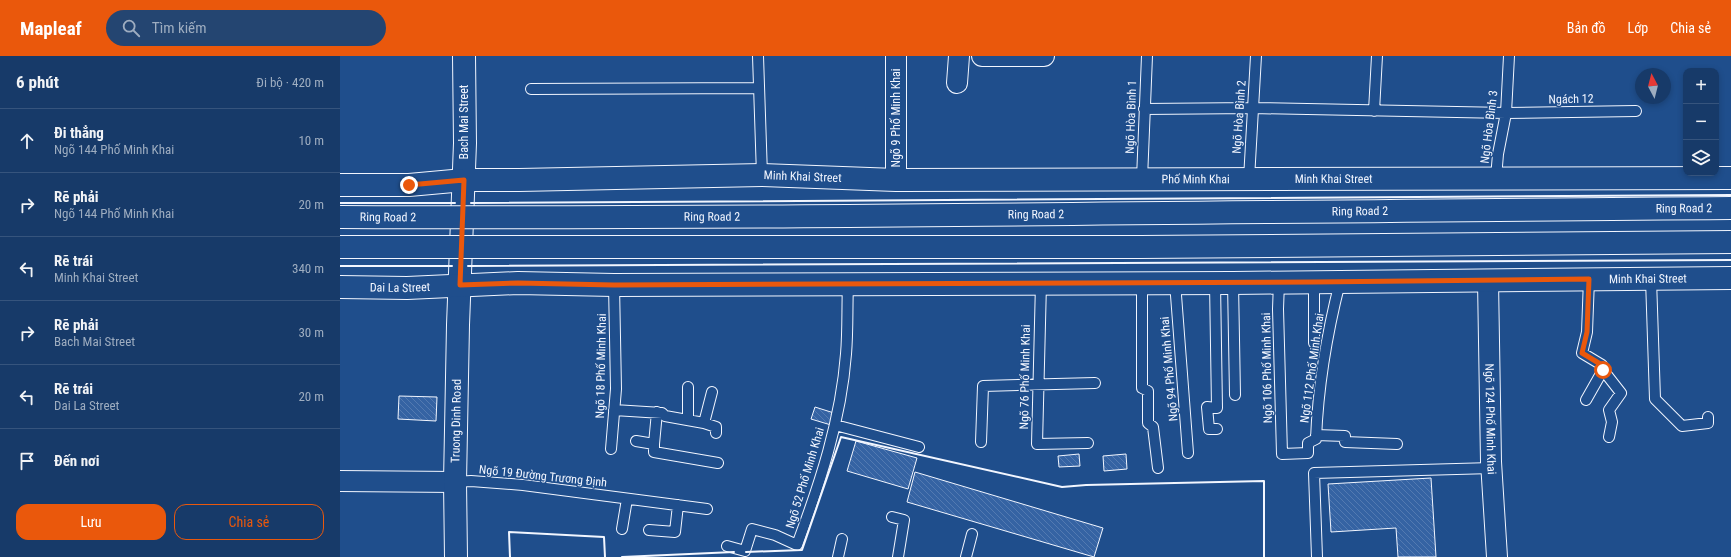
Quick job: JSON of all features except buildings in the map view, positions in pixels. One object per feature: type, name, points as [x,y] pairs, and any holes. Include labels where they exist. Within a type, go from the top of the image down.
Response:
[{"type":"main road","name":"Bach Mai Street","points":[[460,285],[464,180],[464,56]]},
{"type":"main road","name":"Minh Khai Street","points":[[464,180],[762,175],[896,180],[1142,179]]},
{"type":"main road","name":"Minh Khai Street","points":[[1249,179],[1731,178]]},
{"type":"main road","name":"Phố Minh Khai","points":[[1142,179],[1249,179]]},
{"type":"main road","points":[[340,185],[409,185],[464,180]]},
{"type":"main road","name":"Ring Road 2","points":[[340,217],[509,218],[1140,214],[1478,209],[1731,208]]},
{"type":"main road","points":[[340,247],[1140,247],[1731,242]]},
{"type":"main road","name":"Minh Khai Street","points":[[460,285],[518,283],[614,285],[1224,283],[1731,278]]},
{"type":"main road","name":"Dai La Street","points":[[340,287],[406,288],[460,285]]},
{"type":"main road","name":"Truong Dinh Road","points":[[456,557],[455,482],[460,285]]},
{"type":"street","name":"Ngõ 9 Phố Minh Khai","points":[[896,56],[896,180]]},
{"type":"street","points":[[957,84],[958,56]]},
{"type":"street","points":[[982,56],[1044,56]]},
{"type":"street","name":"Ngõ 124 Phố Minh Khai","points":[[1488,281],[1492,468],[1497,557]]},
{"type":"street","points":[[340,481],[455,482]]},
{"type":"lane","points":[[758,56],[762,175]]},
{"type":"lane","name":"Ngõ Hòa Bình 1","points":[[1142,179],[1147,56]]},
{"type":"lane","name":"Ngõ Hòa Bình 2","points":[[1249,179],[1256,56]]},
{"type":"lane","points":[[1374,110],[1377,56]]},
{"type":"lane","name":"Ngõ Hòa Bình 3","points":[[1496,178],[1498,154],[1506,113],[1510,56]]},
{"type":"lane","points":[[531,89],[759,88]]},
{"type":"lane","name":"Ngách 12","points":[[1144,109],[1253,108],[1506,113],[1636,111]]},
{"type":"lane","points":[[1589,279],[1587,332],[1582,353],[1602,365],[1603,370],[1621,393],[1609,410],[1612,422],[1610,437]]},
{"type":"lane","points":[[1651,279],[1655,399],[1682,426],[1708,424],[1708,417]]},
{"type":"lane","name":"Ngõ 94 Phố Minh Khai","points":[[1175,282],[1188,453]]},
{"type":"lane","name":"Ngõ 106 Phố Minh Khai","points":[[1279,282],[1278,309],[1282,454],[1308,454]]},
{"type":"lane","points":[[1314,282],[1314,343]]},
{"type":"lane","name":"Ngõ 112 Phố Minh Khai","points":[[1308,454],[1308,443],[1316,439],[1321,384],[1333,309],[1340,282]]},
{"type":"lane","name":"Ngõ 76 Phố Minh Khai","points":[[1041,283],[1037,444],[1088,443]]},
{"type":"lane","points":[[1142,283],[1142,388],[1148,392],[1148,423],[1153,426],[1158,468]]},
{"type":"lane","points":[[1224,283],[1235,395]]},
{"type":"lane","points":[[1217,429],[1209,429],[1207,407],[1217,408],[1224,283]]},
{"type":"lane","name":"Ngõ 52 Phố Minh Khai","points":[[727,546],[744,551],[752,528],[775,535],[797,545],[817,491],[835,425],[846,354],[848,284]]},
{"type":"lane","name":"Ngõ 18 Phố Minh Khai","points":[[611,449],[616,374],[614,285]]},
{"type":"lane","points":[[1586,400],[1603,370]]},
{"type":"lane","points":[[981,442],[982,386],[1095,383]]},
{"type":"lane","points":[[688,387],[688,420]]},
{"type":"lane","points":[[704,423],[712,392]]},
{"type":"lane","points":[[614,410],[662,413],[665,416],[704,423],[716,427],[716,433]]},
{"type":"lane","points":[[656,412],[654,452],[718,463]]},
{"type":"lane","name":"Ngõ 52 Phố Minh Khai","points":[[835,425],[920,447]]},
{"type":"lane","points":[[1316,435],[1345,436],[1345,442],[1397,444]]},
{"type":"lane","points":[[636,441],[654,444]]},
{"type":"lane","points":[[1317,557],[1314,473],[1492,468]]},
{"type":"lane","name":"Ngõ 19 Đường Trương Định","points":[[455,482],[471,481],[523,485],[708,509]]},
{"type":"lane","points":[[622,529],[627,498]]},
{"type":"lane","points":[[649,530],[675,532],[678,505]]},
{"type":"lane","points":[[892,517],[904,520],[898,557]]},
{"type":"lane","points":[[966,557],[972,534]]},
{"type":"lane","points":[[838,557],[842,539]]},
{"type":"wall","points":[[471,203],[1731,195]]},
{"type":"wall","points":[[340,203],[455,203]]},
{"type":"wall","points":[[468,266],[1731,260]]},
{"type":"wall","points":[[340,266],[452,266]]},
{"type":"wall","points":[[746,552],[802,550],[841,437],[1062,487],[1086,485],[1264,481],[1264,557]]},
{"type":"wall","points":[[510,557],[509,532],[604,537],[605,557]]},
{"type":"wall","points":[[622,557],[734,552]]},
{"type":"route","points":[[409,185],[464,180],[460,285],[518,283],[614,285],[1215,283],[1589,279],[1587,332],[1582,353],[1602,365],[1603,370]]}]
